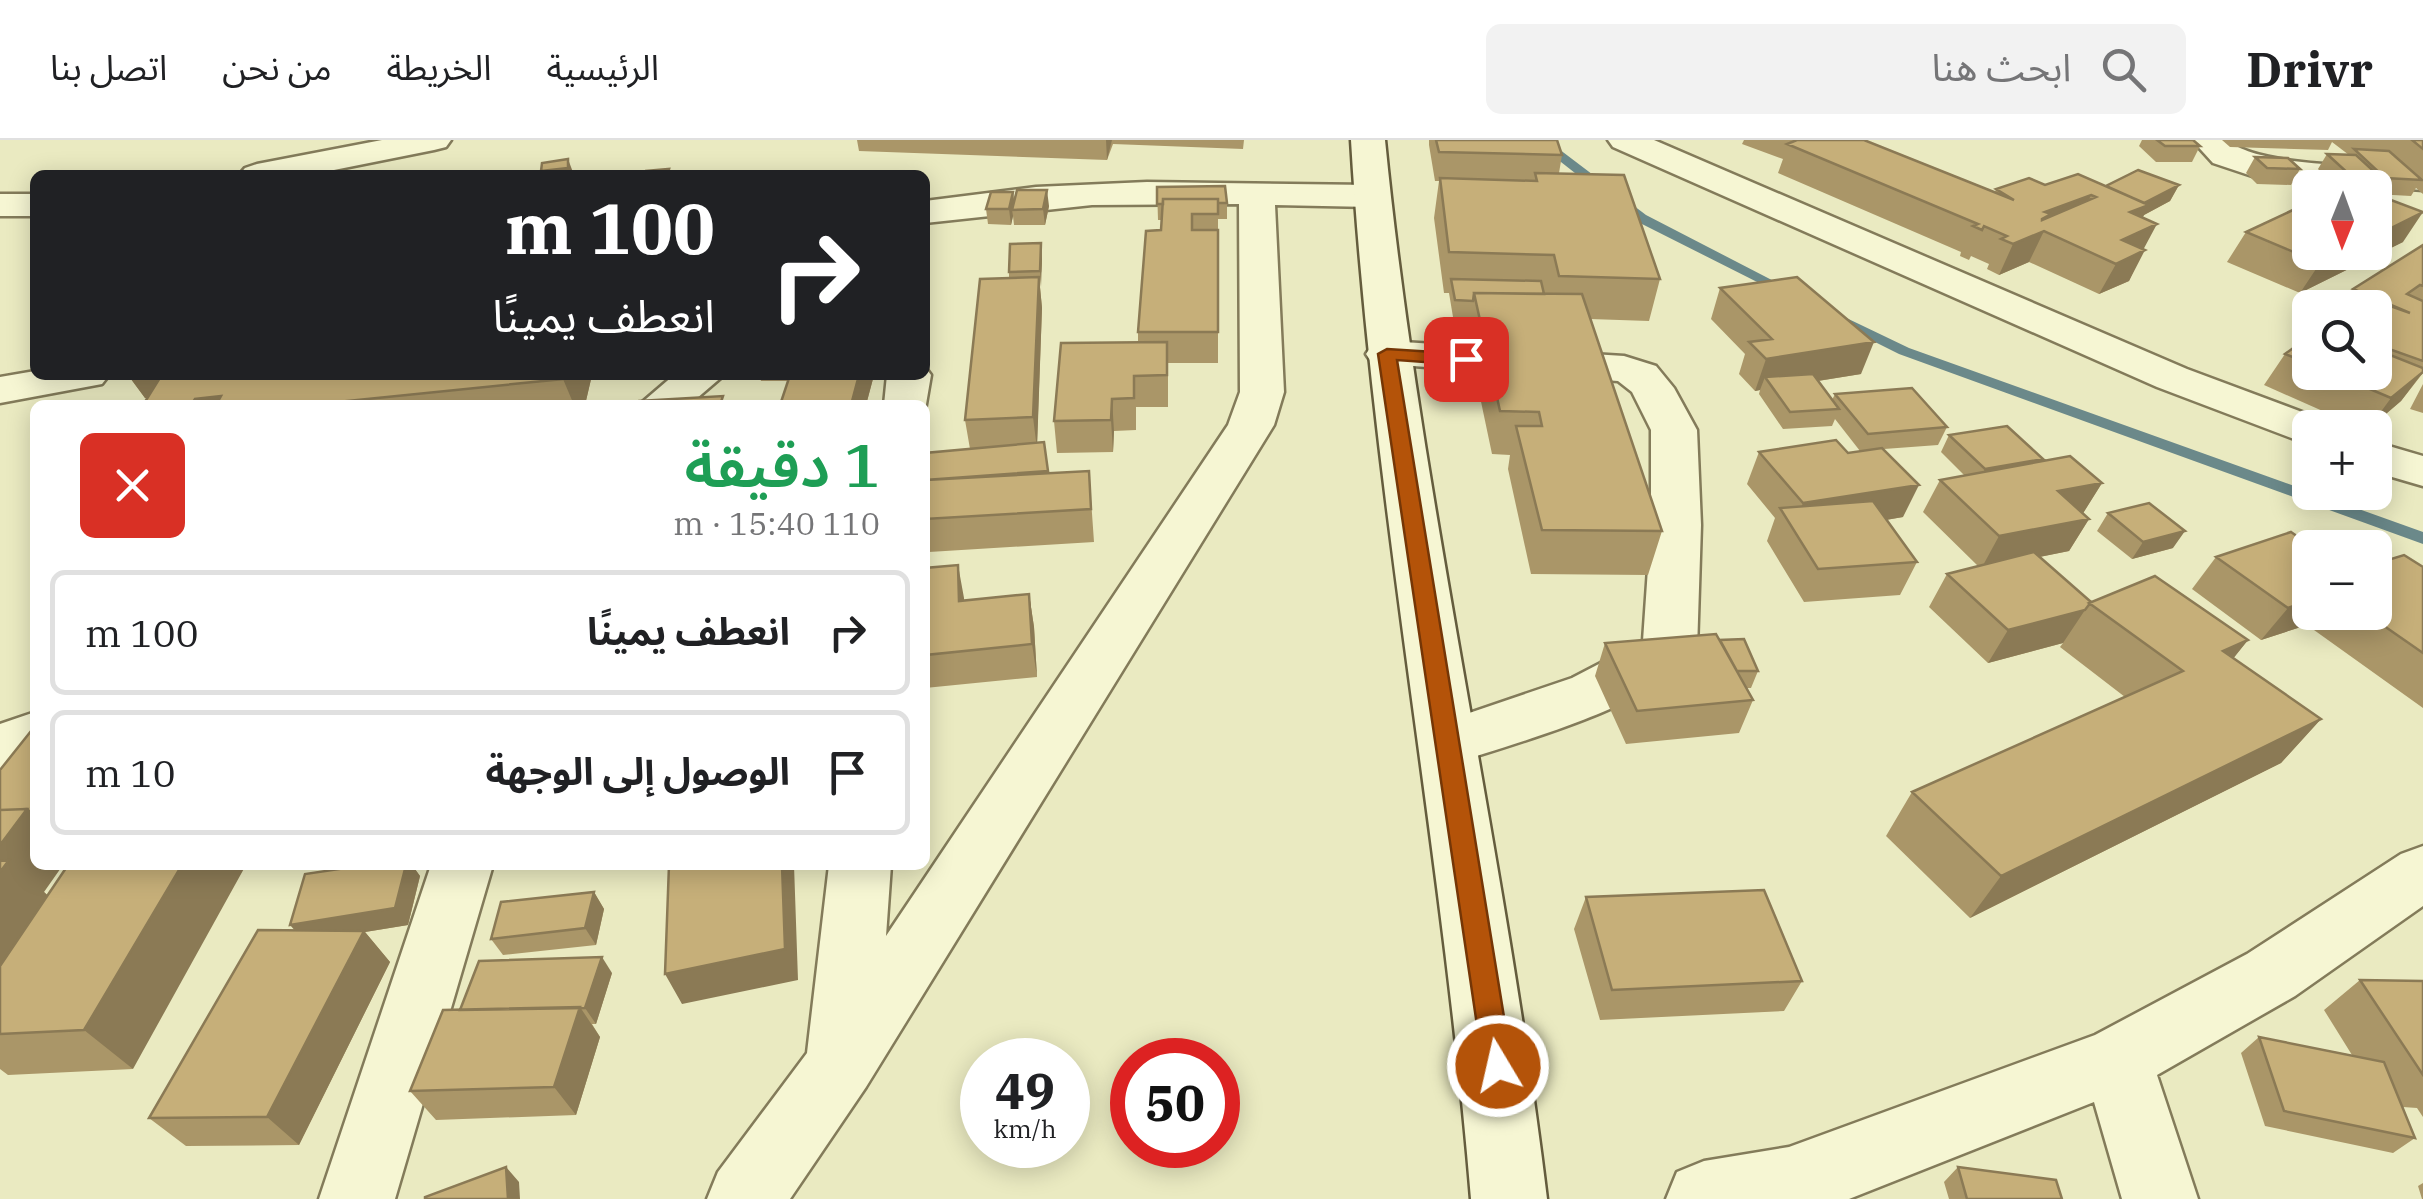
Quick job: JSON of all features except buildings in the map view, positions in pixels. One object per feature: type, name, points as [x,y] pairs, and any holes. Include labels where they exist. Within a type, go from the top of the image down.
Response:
[{"type":"street","points":[[282,170],[434,140]]},
{"type":"street","points":[[1368,140],[1387,354],[1498,1066],[1509,1199]]},
{"type":"street","points":[[1625,140],[2172,378],[2292,424]]},
{"type":"street","points":[[2209,140],[2225,156],[2258,168],[2423,180]]},
{"type":"street","points":[[745,1199],[841,1064],[1251,425],[1262,392],[1258,193]]},
{"type":"street","points":[[930,211],[1019,197],[1072,194],[1371,196]]},
{"type":"street","points":[[0,205],[30,204]]},
{"type":"street","points":[[1387,354],[1624,369],[1642,375],[1674,430],[1676,526],[1670,650],[1648,666],[1608,685],[1448,743]]},
{"type":"street","points":[[0,390],[58,380]]},
{"type":"street","points":[[669,400],[695,380]]},
{"type":"street","points":[[2392,462],[2423,472]]},
{"type":"street","points":[[0,748],[30,736]]},
{"type":"street","points":[[356,1199],[460,870]]},
{"type":"street","points":[[841,1064],[860,870]]},
{"type":"street","points":[[1704,1199],[1789,1185],[2118,1060],[2271,975],[2423,872]]},
{"type":"street","points":[[2118,1060],[2160,1199]]},
{"type":"waterway","points":[[1539,140],[1641,218],[1788,292]]},
{"type":"waterway","points":[[1836,317],[1904,351],[2423,538]]},
{"type":"route","points":[[1466,359],[1387,354],[1498,1066]]}]
